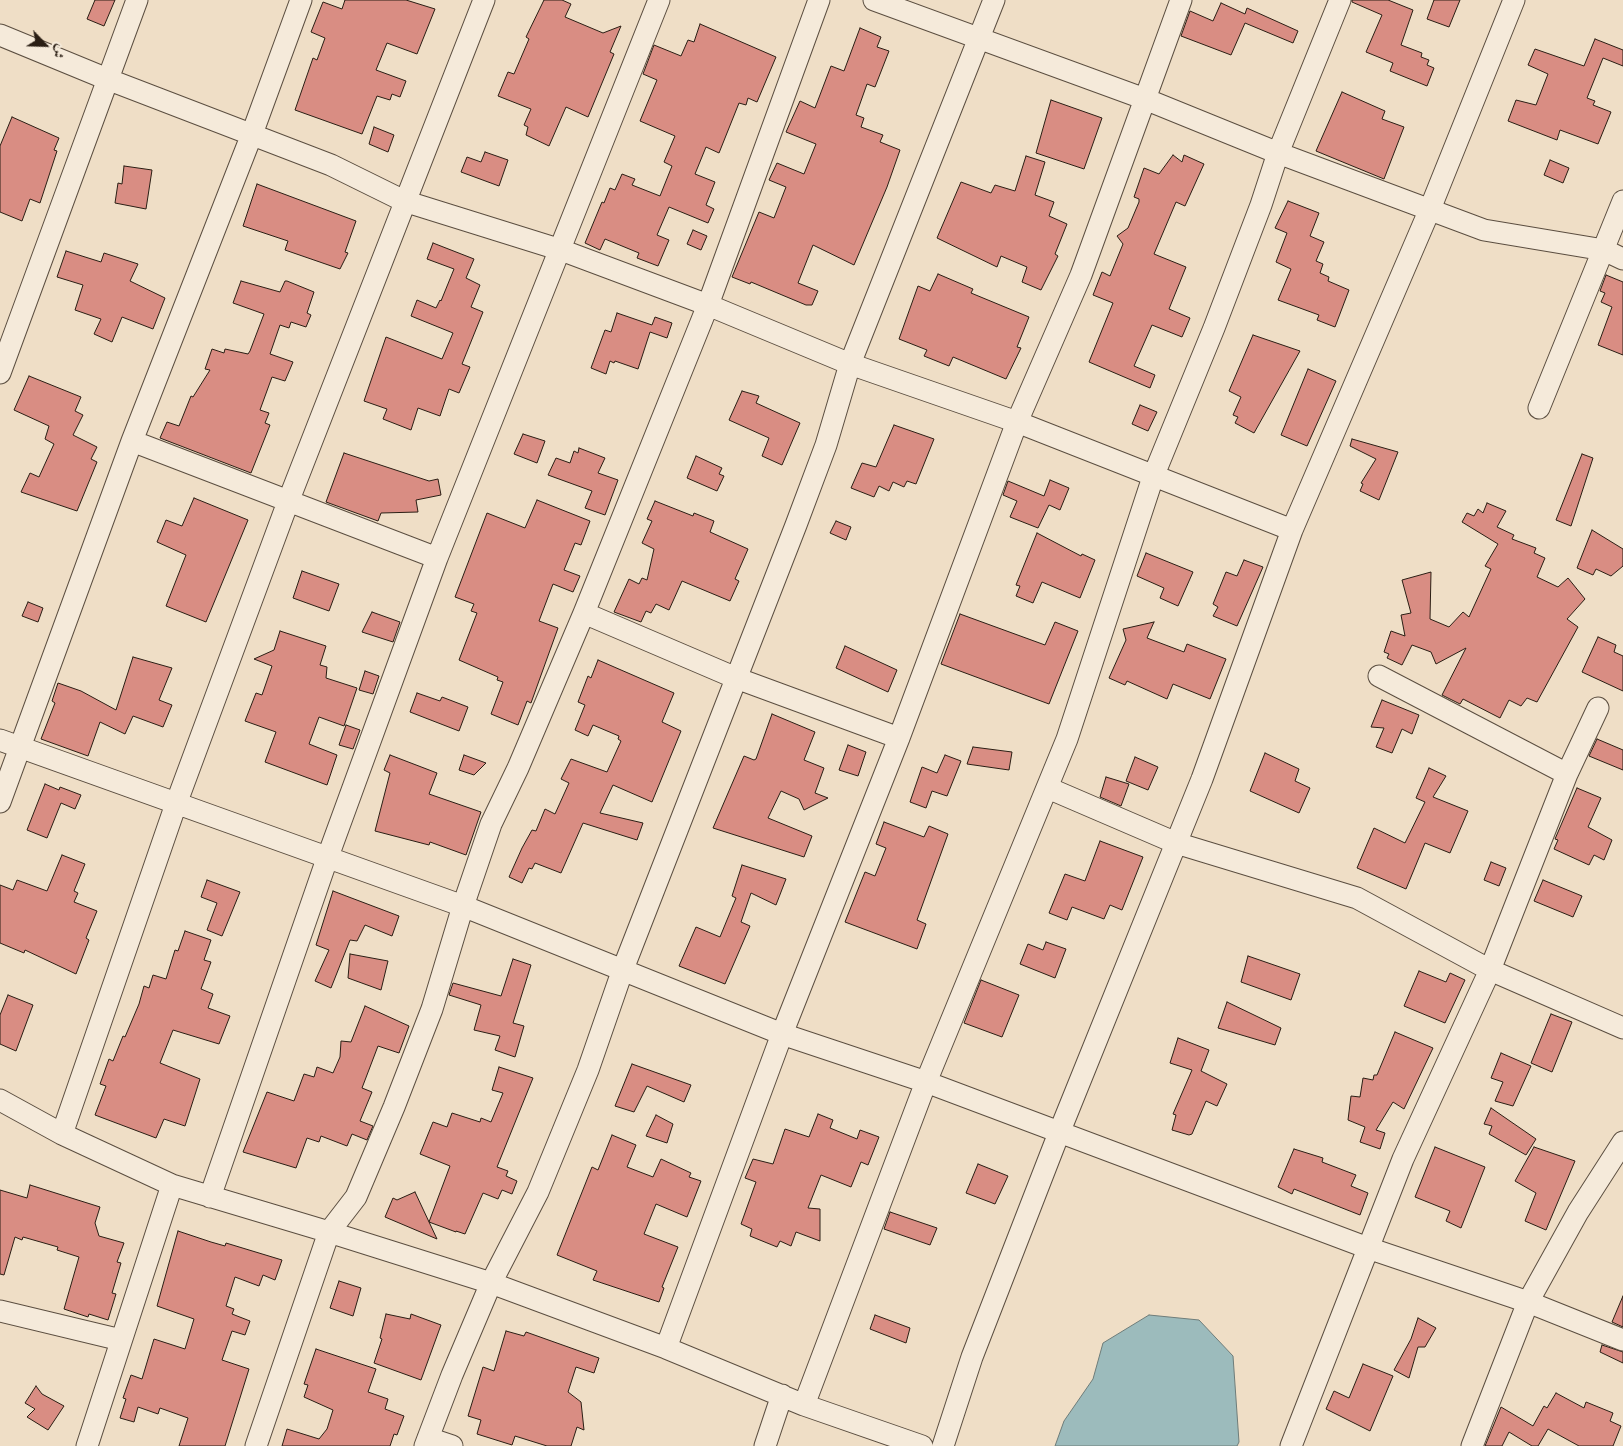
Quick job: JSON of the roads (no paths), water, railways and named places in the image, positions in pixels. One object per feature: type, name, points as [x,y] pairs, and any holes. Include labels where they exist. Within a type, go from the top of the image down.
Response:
[{"type":"street","points":[[0,373],[137,0]]},
{"type":"street","points":[[0,802],[132,441],[252,134],[301,0]]},
{"type":"street","points":[[62,1134],[176,804],[288,502],[484,0]]},
{"type":"street","points":[[210,1197],[327,859],[437,558],[659,0]]},
{"type":"street","points":[[256,1446],[329,1232],[356,1197],[394,1107],[432,1009],[463,906],[491,824],[518,768],[584,613],[708,305],[819,0]]},
{"type":"street","points":[[874,0],[1145,99],[1278,153],[1484,230],[1614,254]]},
{"type":"street","points":[[452,1446],[427,1442],[452,1374],[491,1283],[538,1192],[588,1070],[623,970],[826,445],[850,364],[994,0]]},
{"type":"street","points":[[666,1348],[782,1034],[899,738],[1017,422],[1082,275],[1182,0]]},
{"type":"street","points":[[804,1405],[926,1082],[1067,739],[1153,477],[1214,328],[1261,205],[1278,153],[1340,0]]},
{"type":"street","points":[[943,1446],[972,1357],[1059,1133],[1202,779],[1292,530],[1430,209],[1514,0]]},
{"type":"street","points":[[0,35],[107,79],[331,166],[404,201],[561,250],[708,305],[850,364],[1017,422],[1292,530]]},
{"type":"street","points":[[1539,408],[1614,254],[1623,201]]},
{"type":"street","points":[[132,441],[437,558]]},
{"type":"street","points":[[584,613],[736,678],[899,738]]},
{"type":"street","points":[[1380,676],[1567,774]]},
{"type":"street","points":[[1291,1446],[1403,1159],[1490,970],[1567,774],[1598,708]]},
{"type":"street","points":[[0,740],[327,859],[463,906],[782,1034],[926,1082],[1368,1248],[1528,1302],[1623,1340]]},
{"type":"street","points":[[1048,788],[1176,843],[1357,898],[1490,970],[1623,1028]]},
{"type":"street","points":[[0,1100],[62,1134],[172,1185],[491,1283],[666,1348],[804,1405],[922,1446]]},
{"type":"street","points":[[1472,1446],[1528,1302],[1582,1205],[1623,1142]]},
{"type":"street","points":[[87,1446],[172,1185]]},
{"type":"street","points":[[0,1311],[121,1340]]},
{"type":"street","points":[[766,1446],[782,1395]]},
{"type":"water","points":[[1149,1315],[1199,1320],[1233,1356],[1239,1442],[1237,1446],[1055,1446],[1064,1421],[1093,1379],[1103,1343]]}]
